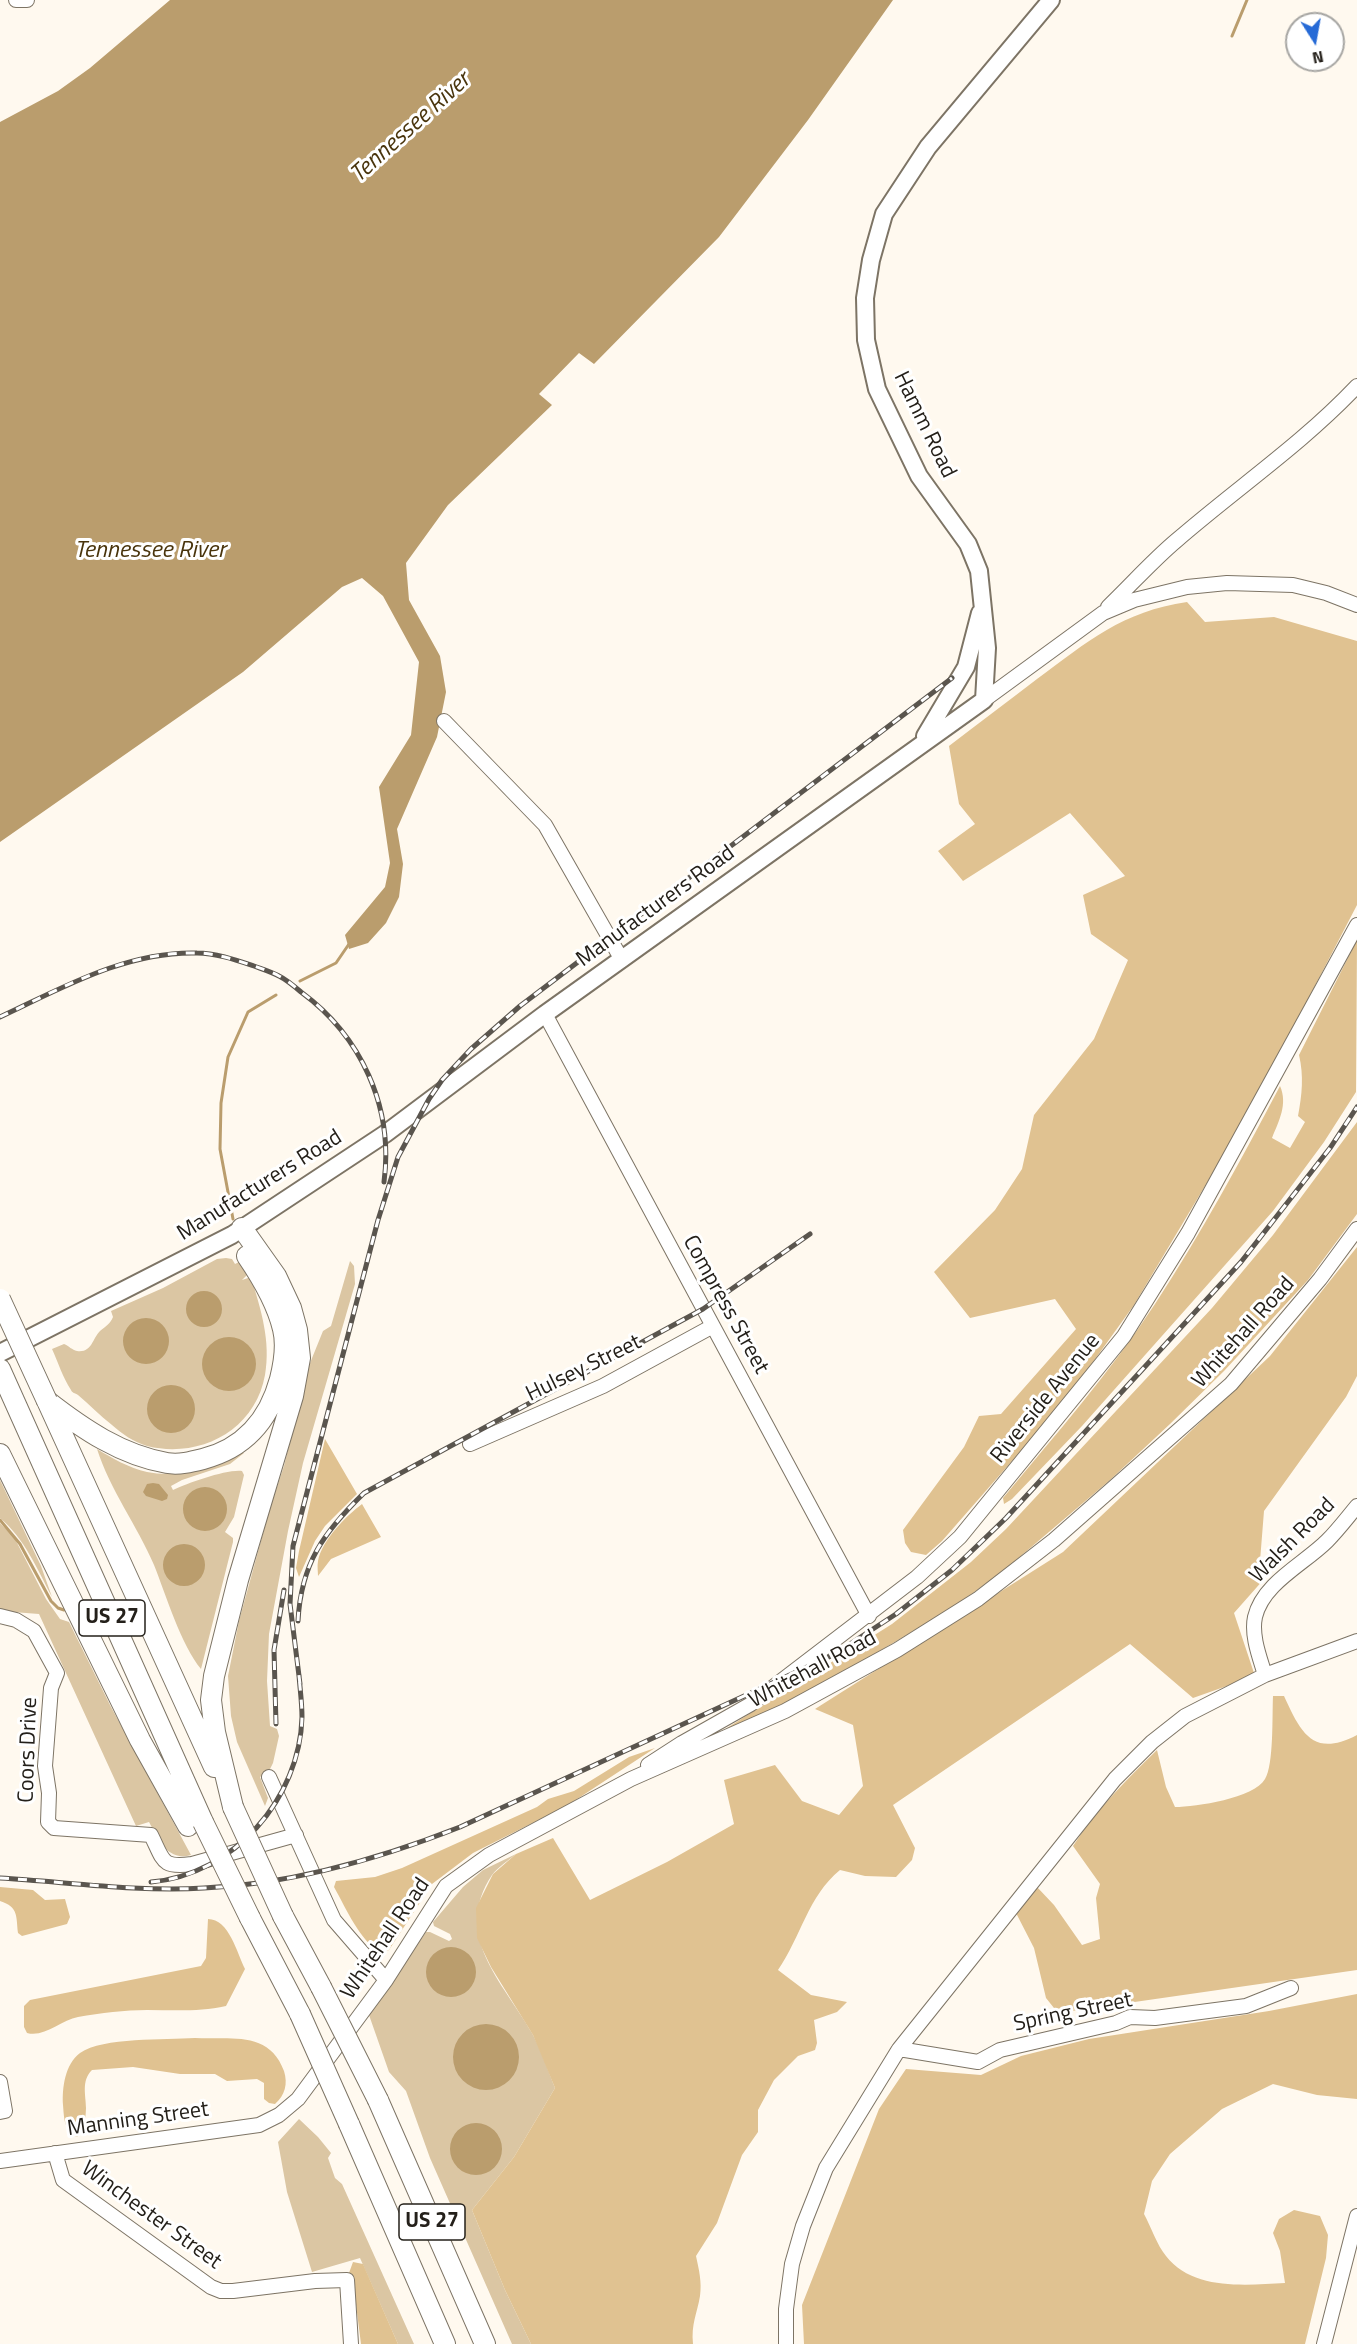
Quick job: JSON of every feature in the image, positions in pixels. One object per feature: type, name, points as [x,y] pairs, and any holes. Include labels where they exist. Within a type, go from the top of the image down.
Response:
[{"type":"highway","points":[[47,1401],[96,1437],[119,1448],[167,1463],[187,1462],[214,1456],[228,1451],[251,1434],[262,1422],[274,1400],[284,1366],[283,1330],[268,1292],[237,1232]]},
{"type":"highway","points":[[233,1807],[215,1732],[211,1700],[214,1676],[238,1580],[293,1396],[300,1358],[297,1330],[291,1308],[276,1276],[237,1232]]},
{"type":"highway","name":"US 27","points":[[0,1299],[283,1916],[378,2100],[485,2344]]},
{"type":"highway","name":"US 27","points":[[0,1369],[196,1824],[246,1910],[300,2014],[445,2344]]},
{"type":"highway","points":[[0,1454],[140,1740],[196,1824]]},
{"type":"main road","name":"Hamm Road","points":[[984,700],[987,648],[979,571],[968,544],[919,476],[877,389],[866,340],[865,298],[871,260],[884,214],[928,147],[1051,0]]},
{"type":"main road","points":[[921,743],[966,668],[983,598]]},
{"type":"main road","name":"Manufacturers Road","points":[[0,1353],[237,1232],[385,1134],[545,1014],[984,700]]},
{"type":"street","points":[[16,0],[27,0]]},
{"type":"street","points":[[1102,613],[1176,540],[1259,476],[1318,425],[1357,386]]},
{"type":"street","name":"Manufacturers Road","points":[[984,700],[1102,613],[1134,600],[1187,587],[1227,583],[1293,585],[1326,593],[1357,605]]},
{"type":"street","points":[[444,721],[544,825],[622,960]]},
{"type":"street","name":"Riverside Avenue","points":[[631,1779],[653,1761],[751,1704],[869,1616],[917,1577],[960,1537],[1124,1336],[1188,1233],[1357,925]]},
{"type":"street","name":"Compress Street","points":[[545,1014],[869,1616]]},
{"type":"street","name":"Whitehall Road","points":[[279,2115],[298,2099],[386,1980],[446,1886],[489,1856],[631,1779],[785,1712],[897,1650],[978,1599],[1054,1540],[1231,1384],[1320,1279],[1357,1229]]},
{"type":"street","name":"Hulsey Street","points":[[470,1444],[603,1386],[713,1326]]},
{"type":"street","name":"Walsh Road","points":[[1265,1676],[1255,1639],[1255,1618],[1262,1601],[1278,1582],[1327,1541],[1357,1506]]},
{"type":"street","name":"Coors Drive","points":[[0,1616],[16,1620],[34,1631],[57,1673],[51,1688],[45,1766],[49,1793],[48,1822],[54,1828],[152,1835],[163,1860],[175,1866],[192,1864],[296,1835]]},
{"type":"street","points":[[786,2344],[786,2309],[792,2264],[803,2226],[826,2168],[898,2049],[1115,1779],[1152,1742],[1185,1716],[1265,1676],[1357,1641]]},
{"type":"street","points":[[268,1777],[334,1920],[386,1980]]},
{"type":"street","name":"Spring Street","points":[[898,2049],[978,2061],[1000,2050],[1116,2023],[1130,2017],[1155,2018],[1246,2006],[1291,1988]]},
{"type":"street","points":[[0,2082],[5,2111],[0,2112]]},
{"type":"street","name":"Manning Street","points":[[0,2161],[259,2125],[279,2115]]},
{"type":"street","name":"Winchester Street","points":[[55,2153],[63,2180],[211,2287],[221,2291],[233,2291],[315,2281],[347,2280],[351,2344]]},
{"type":"street","points":[[1324,2344],[1357,2217]]},
{"type":"shaded area","points":[[1187,602],[1205,622],[1274,617],[1357,641],[1357,905],[1230,1144],[1134,1305],[1093,1362],[1026,1445],[942,1541],[926,1555],[911,1552],[905,1543],[903,1530],[964,1447],[979,1416],[1001,1414],[1076,1329],[1055,1299],[970,1318],[934,1272],[995,1210],[1022,1169],[1034,1115],[1094,1039],[1128,960],[1091,934],[1083,895],[1125,876],[1070,813],[963,881],[938,851],[975,824],[959,804],[949,746],[1107,630],[1164,606]]},
{"type":"shaded area","points":[[1357,940],[1356,1092],[1324,1142],[1273,1211],[1082,1426],[1012,1499],[1004,1504],[1003,1498],[1101,1379],[1138,1330],[1188,1251],[1280,1086],[1283,1106],[1272,1138],[1290,1148],[1305,1122],[1298,1116],[1302,1086],[1299,1055]]},
{"type":"shaded area","points":[[1357,1122],[1357,1214],[1308,1280],[1224,1371],[1170,1424],[1110,1480],[1002,1572],[952,1608],[829,1681],[758,1718],[719,1733],[892,1624],[971,1562],[1006,1529],[1212,1308],[1273,1235]]},
{"type":"shaded area","points":[[1357,1247],[1357,1376],[1346,1397],[1264,1511],[1260,1561],[1272,1570],[1234,1613],[1255,1676],[1193,1698],[1130,1644],[893,1805],[915,1848],[912,1860],[896,1877],[865,1876],[840,1870],[829,1880],[812,1904],[778,1970],[811,1995],[847,2002],[837,2012],[814,2020],[817,2043],[815,2050],[798,2056],[774,2080],[758,2110],[758,2132],[742,2155],[717,2223],[696,2256],[701,2291],[694,2325],[693,2344],[531,2344],[505,2290],[472,2210],[514,2157],[555,2088],[533,2035],[491,1967],[477,1938],[476,1908],[493,1874],[516,1854],[553,1838],[590,1900],[667,1862],[734,1824],[724,1780],[775,1765],[802,1801],[839,1815],[863,1786],[853,1725],[815,1709],[1063,1552],[1270,1356]]},
{"type":"shaded area","points":[[217,1259],[232,1259],[235,1264],[239,1262],[248,1274],[242,1280],[251,1277],[261,1314],[266,1338],[267,1362],[259,1395],[250,1412],[237,1426],[205,1444],[167,1449],[137,1442],[120,1432],[72,1392],[52,1349],[64,1344],[77,1351],[86,1350],[97,1334],[111,1321],[113,1317],[111,1311],[163,1288]]},
{"type":"shaded area","points":[[350,1261],[354,1266],[355,1284],[303,1463],[269,1634],[267,1681],[270,1726],[277,1729],[279,1736],[273,1763],[270,1769],[260,1777],[268,1798],[265,1806],[237,1742],[231,1716],[228,1676],[239,1621],[284,1466],[308,1368],[323,1331],[331,1326]]},
{"type":"shaded area","points":[[325,1439],[357,1494],[325,1526],[315,1541],[299,1577],[296,1568],[299,1551]]},
{"type":"shaded area","points":[[97,1449],[134,1468],[159,1474],[196,1470],[219,1463],[240,1451],[244,1453],[230,1464],[171,1486],[173,1490],[197,1480],[227,1472],[242,1471],[244,1475],[234,1517],[225,1532],[233,1538],[233,1542],[201,1669],[187,1647],[154,1565],[109,1479]]},
{"type":"shaded area","points":[[0,1480],[41,1566],[52,1597],[17,1535],[0,1518]]},
{"type":"shaded area","points":[[362,1504],[381,1537],[331,1559],[318,1576],[318,1561],[324,1545],[342,1522]]},
{"type":"shaded area","points":[[0,1523],[14,1537],[46,1599],[60,1619],[69,1622],[111,1707],[191,1855],[176,1855],[170,1852],[164,1847],[149,1822],[136,1826],[39,1614],[0,1611]]},
{"type":"shaded area","points":[[1273,1696],[1284,1696],[1303,1731],[1319,1743],[1329,1744],[1357,1735],[1357,1970],[1058,2013],[1046,1998],[1034,1948],[1016,1913],[1037,1887],[1054,1905],[1082,1945],[1100,1939],[1096,1898],[1100,1884],[1073,1846],[1082,1833],[1112,1795],[1157,1750],[1166,1787],[1175,1807],[1224,1800],[1259,1786],[1265,1779],[1270,1763]]},
{"type":"shaded area","points":[[655,1748],[568,1805],[473,1853],[432,1884],[389,1950],[381,1954],[360,1932],[334,1887],[336,1881],[375,1877],[402,1868],[537,1807],[548,1799],[574,1791],[629,1757]]},
{"type":"shaded area","points":[[516,1854],[492,1875],[481,1897],[477,1918],[479,1938],[496,1976],[532,2033],[555,2088],[514,2157],[472,2210],[505,2290],[531,2344],[512,2344],[430,2158],[406,2091],[389,2072],[369,2015],[426,1932],[449,1941],[452,1939],[450,1934],[434,1926],[433,1922],[463,1887],[483,1870]]},
{"type":"shaded area","points":[[0,1887],[33,1890],[45,1900],[65,1899],[70,1917],[67,1924],[22,1936],[18,1933],[14,1910],[0,1901]]},
{"type":"shaded area","points":[[208,1919],[215,1920],[227,1931],[245,1969],[226,2006],[196,2010],[139,2010],[104,2013],[78,2017],[40,2033],[27,2033],[24,2027],[24,2006],[30,2000],[201,1966],[206,1958]]},
{"type":"shaded area","points":[[1357,1994],[1357,2099],[1317,2095],[1273,2084],[1222,2109],[1170,2154],[1152,2181],[1144,2214],[1163,2252],[1177,2267],[1205,2280],[1237,2285],[1285,2283],[1280,2251],[1273,2233],[1279,2219],[1294,2210],[1320,2216],[1328,2235],[1326,2258],[1305,2344],[804,2344],[802,2305],[879,2109],[906,2069],[981,2075],[1021,2056],[1089,2039],[1269,2011]]},
{"type":"shaded area","points":[[151,2039],[247,2040],[269,2049],[284,2071],[286,2085],[281,2097],[275,2104],[269,2103],[264,2099],[264,2083],[257,2079],[227,2081],[215,2074],[180,2074],[133,2067],[92,2070],[85,2083],[86,2111],[82,2133],[77,2137],[69,2132],[64,2114],[64,2084],[71,2063],[80,2053],[103,2044]]},
{"type":"shaded area","points":[[299,2119],[331,2153],[328,2158],[335,2178],[342,2184],[414,2344],[398,2344],[360,2258],[312,2272],[287,2192],[278,2142]]},
{"type":"shaded area","points":[[353,2262],[363,2264],[398,2344],[361,2344],[354,2289],[349,2273]]},
{"type":"water","name":"Tennessee River","points":[[170,0],[893,0],[808,120],[719,237],[594,364],[579,353],[539,394],[552,405],[448,505],[406,563],[409,600],[440,656],[446,692],[437,737],[397,829],[403,864],[399,897],[386,923],[368,943],[349,949],[345,935],[385,887],[390,863],[379,787],[411,735],[419,662],[383,596],[362,578],[342,587],[243,672],[0,842],[0,122],[58,91],[90,68]]},
{"type":"water","points":[[204,1291],[217,1296],[222,1309],[217,1322],[204,1327],[191,1322],[186,1309],[191,1296]]},
{"type":"water","points":[[146,1318],[162,1325],[169,1341],[162,1357],[146,1364],[130,1357],[123,1341],[130,1325]]},
{"type":"water","points":[[224,1337],[234,1337],[244,1341],[252,1349],[256,1364],[252,1379],[244,1387],[234,1391],[224,1391],[214,1387],[206,1379],[202,1369],[202,1359],[206,1349],[214,1341]]},
{"type":"water","points":[[166,1385],[176,1385],[188,1392],[195,1404],[195,1414],[188,1426],[176,1433],[166,1433],[151,1422],[147,1414],[147,1404],[158,1389]]},
{"type":"water","points":[[147,1484],[159,1484],[168,1495],[167,1499],[162,1501],[146,1496],[143,1492]]},
{"type":"water","points":[[205,1487],[221,1493],[227,1509],[221,1525],[205,1531],[189,1525],[183,1509],[189,1493]]},
{"type":"water","points":[[184,1544],[192,1545],[199,1550],[204,1557],[204,1573],[199,1580],[192,1585],[184,1586],[176,1585],[169,1580],[164,1573],[163,1565],[164,1557],[169,1550],[176,1545]]},
{"type":"water","points":[[446,1947],[456,1947],[469,1954],[476,1967],[476,1977],[469,1990],[456,1997],[446,1997],[437,1993],[430,1986],[426,1977],[426,1967],[430,1958],[437,1951]]},
{"type":"water","points":[[479,2024],[493,2024],[505,2029],[514,2038],[519,2057],[517,2070],[510,2081],[493,2090],[479,2090],[467,2085],[458,2076],[453,2064],[453,2050],[458,2038],[467,2029]]},
{"type":"water","points":[[471,2123],[481,2123],[495,2130],[502,2149],[495,2168],[481,2175],[471,2175],[461,2171],[454,2164],[450,2154],[450,2144],[454,2134],[461,2127]]},
{"type":"waterway","points":[[1232,36],[1247,0]]},
{"type":"waterway","points":[[300,981],[336,963],[349,944]]},
{"type":"waterway","points":[[233,1219],[220,1149],[221,1103],[228,1057],[248,1012],[276,995]]},
{"type":"waterway","points":[[0,1520],[20,1544],[51,1601],[64,1610]]},
{"type":"railway","points":[[300,1684],[290,1604],[293,1546],[378,1220],[398,1157],[429,1099],[442,1080],[471,1049],[520,1006],[952,678]]},
{"type":"railway","points":[[0,1017],[95,973],[145,958],[204,953],[233,959],[273,973],[290,983],[322,1010],[341,1030],[369,1075],[384,1127],[386,1154],[384,1182]]},
{"type":"railway","points":[[0,1878],[128,1888],[178,1889],[237,1886],[335,1868],[460,1827],[833,1655],[896,1614],[952,1570],[1006,1518],[1241,1262],[1330,1148],[1357,1107]]},
{"type":"railway","points":[[298,1621],[304,1582],[317,1550],[337,1521],[364,1493],[703,1309],[810,1234]]},
{"type":"railway","points":[[276,1724],[274,1650],[284,1590]]},
{"type":"railway","points":[[151,1882],[181,1876],[209,1865],[235,1848],[257,1827],[275,1803],[289,1776],[298,1747],[302,1717],[299,1675]]}]
